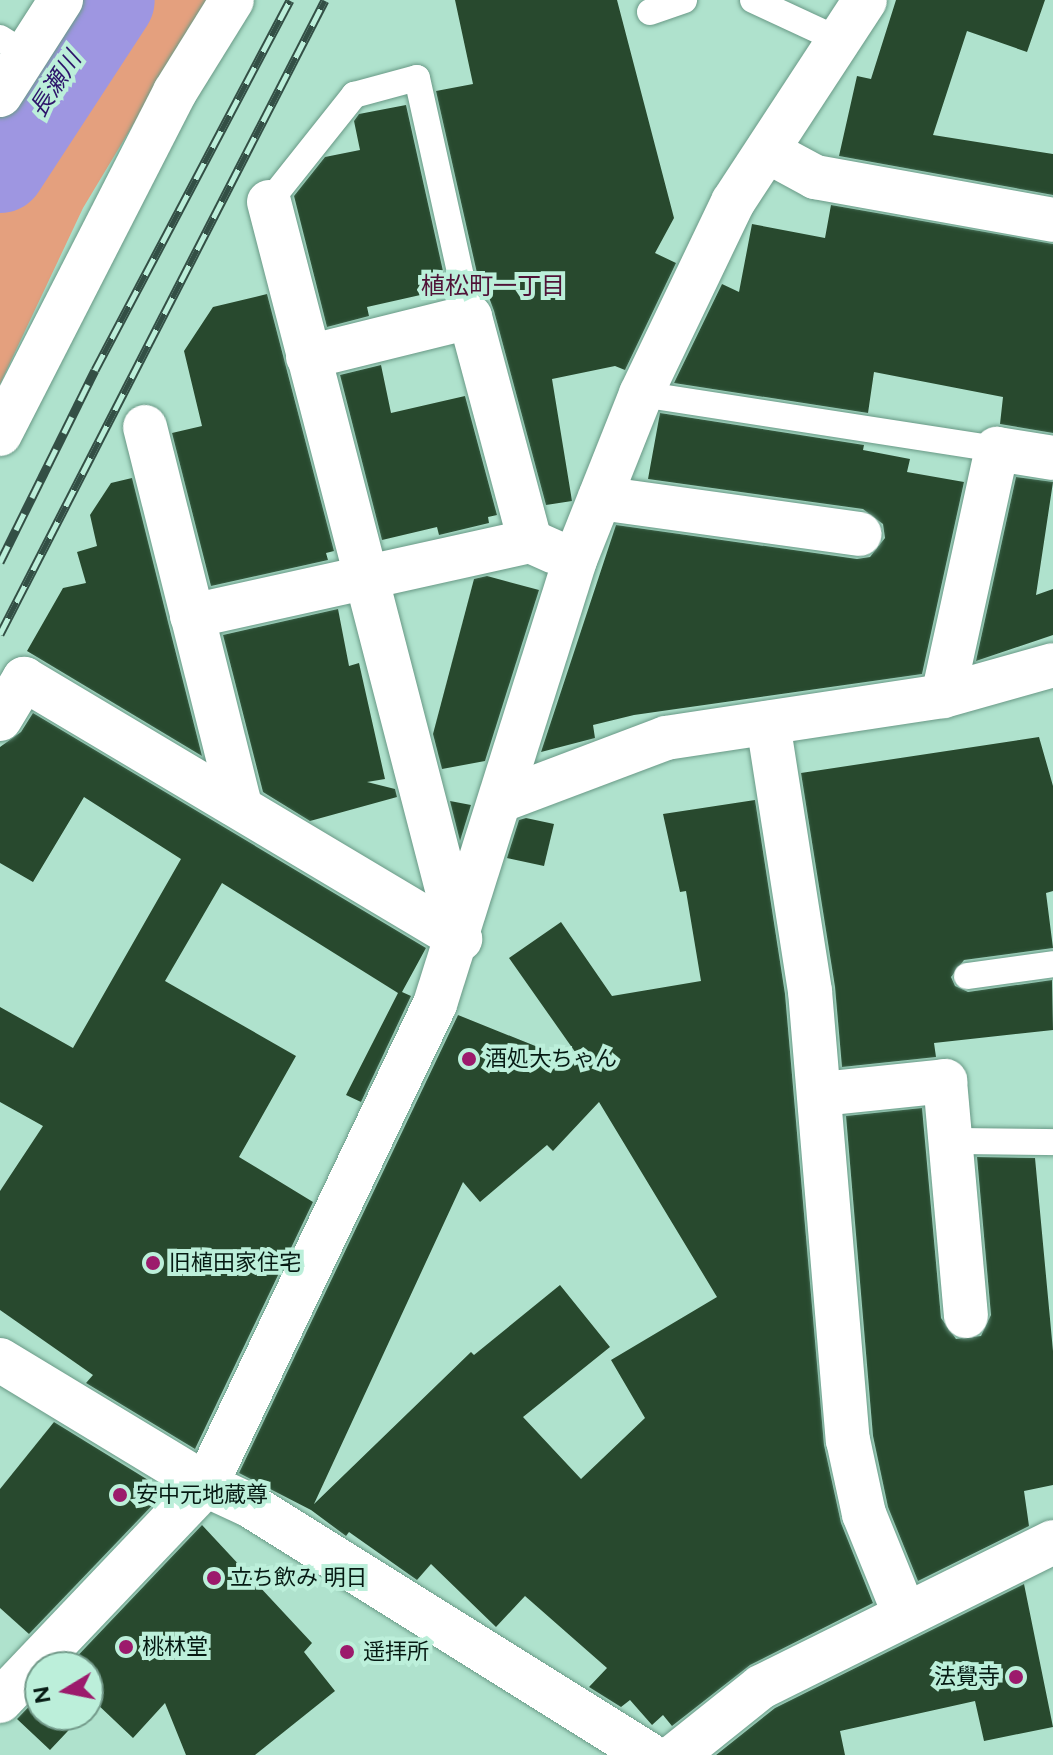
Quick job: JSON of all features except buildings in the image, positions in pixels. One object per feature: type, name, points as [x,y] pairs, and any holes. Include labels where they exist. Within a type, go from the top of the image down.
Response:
[{"type":"street","points":[[0,95],[13,46],[61,0]]},
{"type":"street","points":[[0,434],[175,92],[232,0]]},
{"type":"street","points":[[0,1701],[206,1485],[435,1004],[460,939],[575,560],[641,394],[733,202],[865,0]]},
{"type":"street","points":[[767,151],[815,177],[1053,220]]},
{"type":"street","points":[[269,202],[364,579],[460,939]]},
{"type":"street","points":[[308,357],[470,317],[530,541]]},
{"type":"street","points":[[145,427],[240,805]]},
{"type":"street","points":[[943,696],[997,449],[1053,458]]},
{"type":"street","points":[[600,498],[860,534]]},
{"type":"street","points":[[192,616],[530,541],[575,560]]},
{"type":"street","points":[[502,800],[666,738],[943,696],[1053,665]]},
{"type":"street","points":[[0,719],[24,679],[240,805],[460,939]]},
{"type":"street","points":[[768,723],[810,991],[848,1440],[864,1514],[905,1615]]},
{"type":"street","points":[[820,1094],[945,1081],[966,1316]]},
{"type":"street","points":[[0,1360],[206,1485],[251,1506],[650,1755]]},
{"type":"street","points":[[676,1755],[761,1687],[1053,1542]]},
{"type":"lane","points":[[650,12],[684,0]]},
{"type":"lane","points":[[753,0],[839,40]]},
{"type":"lane","points":[[269,202],[354,95],[417,78],[470,317]]},
{"type":"lane","points":[[641,394],[997,449]]},
{"type":"lane","points":[[967,976],[1053,964]]},
{"type":"lane","points":[[951,1141],[1053,1142]]},
{"type":"shaded area","points":[[129,0],[208,0],[83,208],[0,384],[0,197]]},
{"type":"waterway","name":"長瀬川","points":[[0,167],[109,0]]},
{"type":"railway","points":[[0,562],[95,370],[290,0]]},
{"type":"railway","points":[[0,634],[325,0]]},
{"type":"place","name":"酒処大ちゃん","points":[[469,1059]]},
{"type":"place","name":"旧植田家住宅","points":[[153,1263]]},
{"type":"place","name":"安中元地蔵尊","points":[[120,1495]]},
{"type":"place","name":"立ち飲み 明日","points":[[214,1578]]},
{"type":"place","name":"桃林堂","points":[[126,1647]]},
{"type":"place","name":"遥拝所","points":[[347,1652]]},
{"type":"place","name":"法覺寺","points":[[1016,1677]]},
{"type":"district","name":"植松町一丁目","points":[[493,286]]}]
